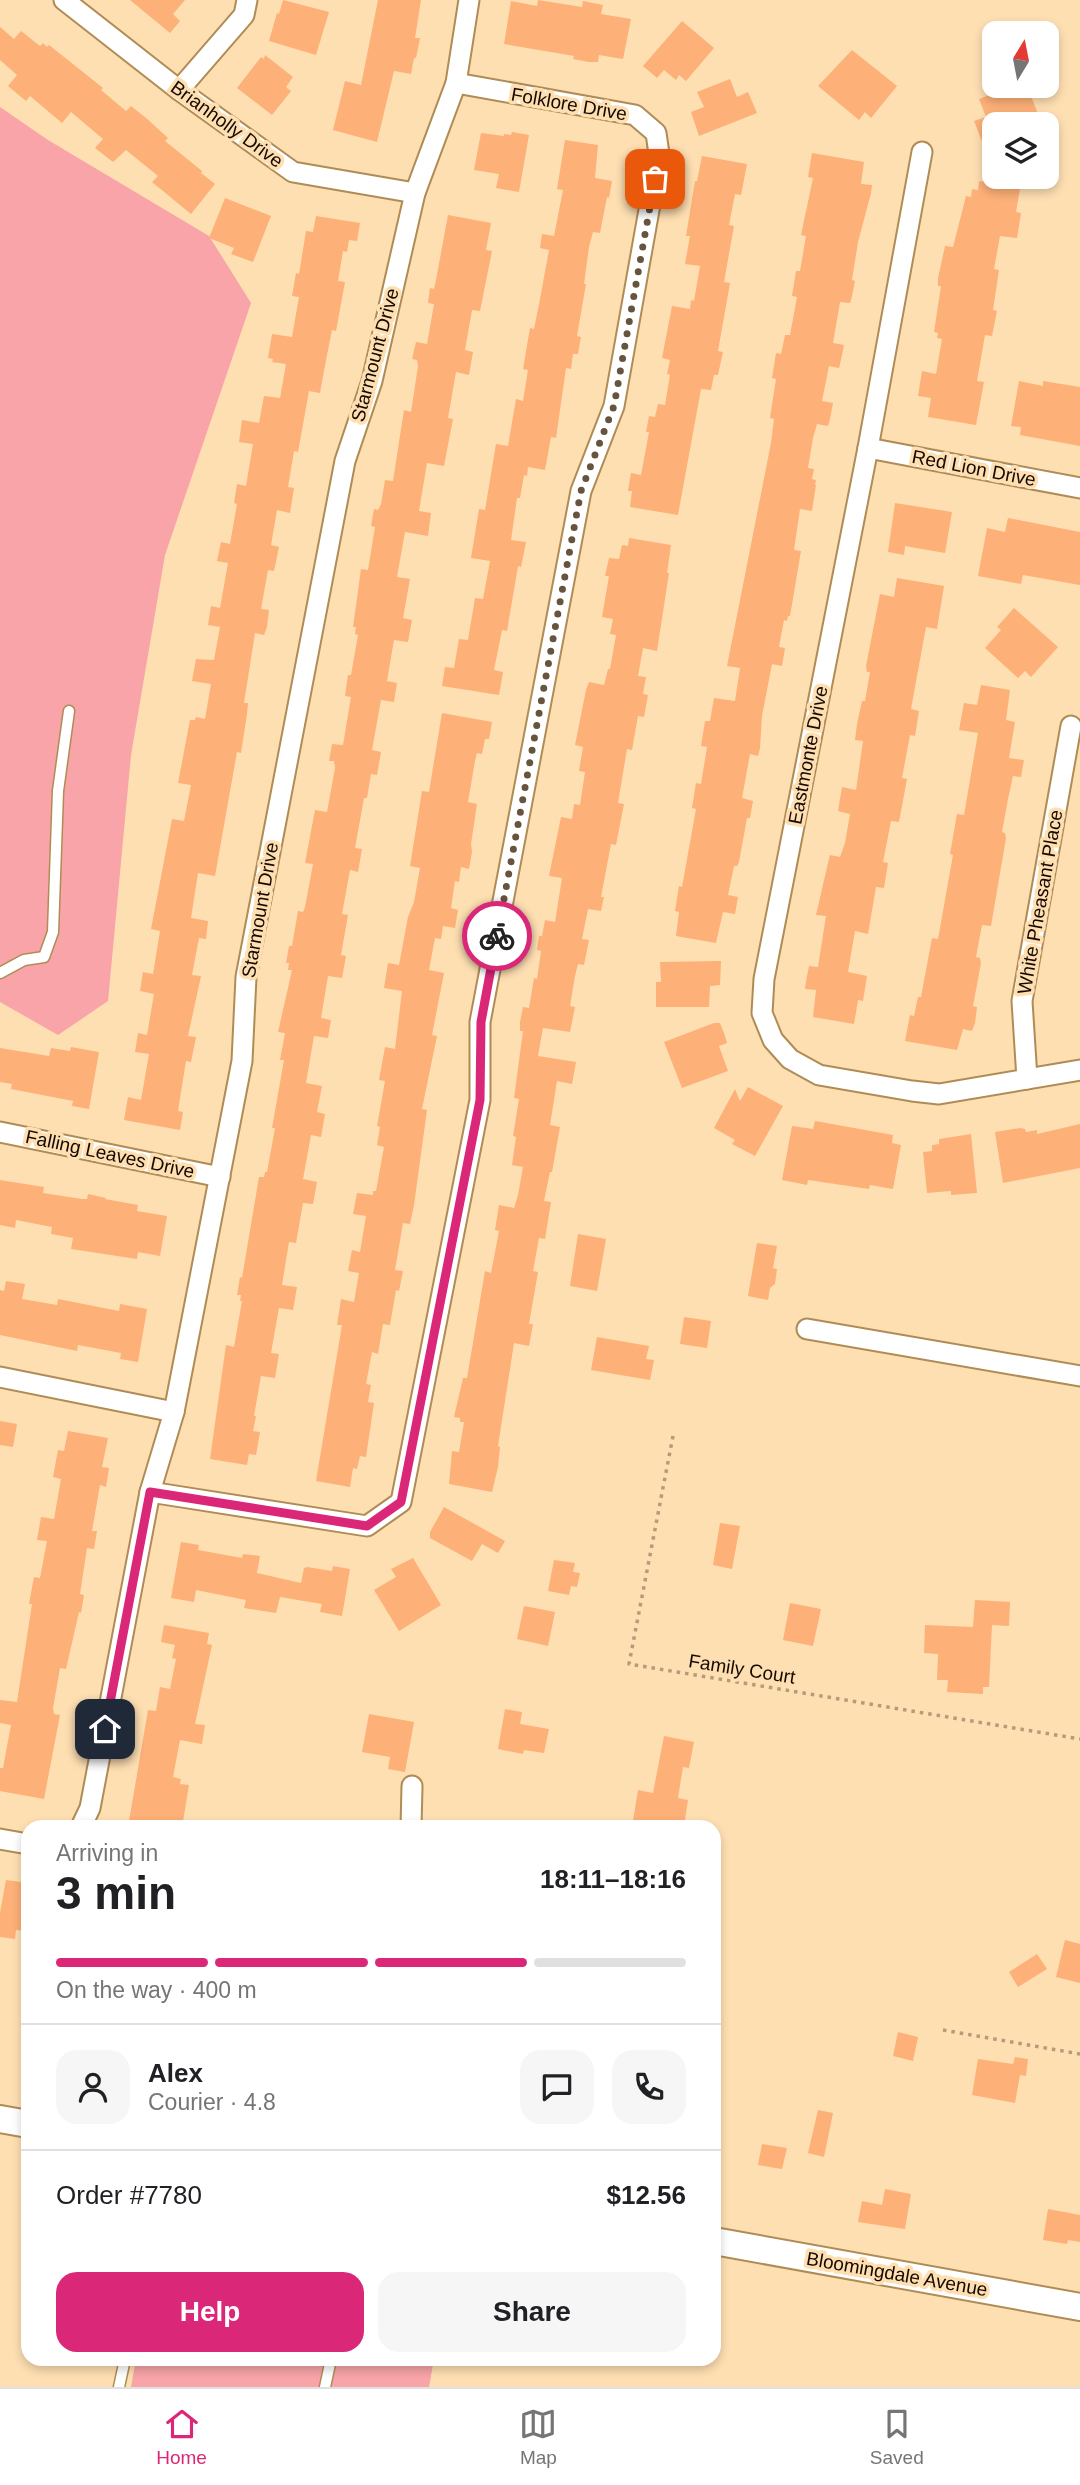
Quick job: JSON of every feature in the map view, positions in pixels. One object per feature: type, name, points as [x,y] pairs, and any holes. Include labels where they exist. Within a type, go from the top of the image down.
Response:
[{"type":"street","name":"Brianholly Drive","points":[[64,0],[179,90],[293,172],[415,193]]},
{"type":"street","points":[[179,90],[244,15],[247,0]]},
{"type":"street","name":"Starmount Drive","points":[[84,1820],[90,1808],[150,1492],[174,1412],[220,1177],[242,1061],[246,977],[345,461],[372,381],[415,193],[456,83],[470,0]]},
{"type":"street","name":"Folklore Drive","points":[[150,1492],[367,1526],[401,1502],[480,1100],[481,1022],[578,504],[614,406],[659,154],[656,133],[635,115],[456,83]]},
{"type":"street","name":"Eastmonte Drive","points":[[922,152],[764,979],[762,1013],[773,1040],[790,1059],[819,1075],[939,1094],[1080,1070]]},
{"type":"street","name":"Red Lion Drive","points":[[867,448],[1080,488]]},
{"type":"street","name":"White Pheasant Place","points":[[1027,1079],[1021,1001],[1071,726]]},
{"type":"street","name":"Falling Leaves Drive","points":[[0,1132],[220,1177]]},
{"type":"street","points":[[807,1329],[1080,1376]]},
{"type":"street","points":[[0,1377],[174,1412]]},
{"type":"street","points":[[411,1820],[412,1786]]},
{"type":"street","points":[[0,1839],[21,1843]]},
{"type":"street","points":[[0,2119],[21,2123]]},
{"type":"street","name":"Bloomingdale Avenue","points":[[721,2242],[1080,2307]]},
{"type":"lane","points":[[0,973],[24,960],[44,957],[53,932],[58,791],[69,711]]},
{"type":"lane","points":[[119,2387],[124,2366]]},
{"type":"lane","points":[[325,2387],[330,2366]]},
{"type":"path","name":"Family Court","points":[[673,1436],[629,1664],[1080,1739]]},
{"type":"path","points":[[943,2030],[1080,2054]]},
{"type":"shaded area","points":[[0,107],[48,140],[209,236],[251,303],[165,555],[131,755],[108,1001],[58,1035],[0,1002]]},
{"type":"shaded area","points":[[135,2366],[433,2366],[429,2387],[131,2387]]},
{"type":"building","points":[[130,0],[185,0],[173,14],[180,21],[170,33]]},
{"type":"building","points":[[283,0],[329,12],[316,55],[269,41]]},
{"type":"building","points":[[378,0],[421,0],[415,38],[420,38],[416,58],[411,74],[394,71],[377,142],[333,130],[345,81],[361,85]]},
{"type":"building","points":[[538,0],[582,7],[583,1],[603,5],[601,14],[631,19],[623,59],[599,55],[598,62],[589,62],[573,59],[574,56],[504,44],[511,1],[537,6]]},
{"type":"building","points":[[682,21],[714,48],[686,81],[679,75],[676,80],[664,70],[657,78],[643,66]]},
{"type":"building","points":[[0,27],[14,39],[21,31],[40,46],[43,43],[47,47],[49,45],[103,88],[101,90],[126,111],[131,106],[146,118],[168,138],[165,141],[202,171],[201,173],[215,184],[191,214],[152,182],[158,176],[126,150],[113,162],[95,148],[103,139],[71,112],[62,123],[30,96],[26,101],[8,86],[17,75],[0,60]]},
{"type":"building","points":[[852,50],[897,86],[871,118],[865,112],[859,120],[818,86]]},
{"type":"building","points":[[265,55],[293,77],[286,87],[291,91],[272,115],[237,88]]},
{"type":"building","points":[[730,79],[737,97],[748,92],[757,113],[699,136],[691,112],[704,107],[697,92]]},
{"type":"building","points":[[1032,98],[1037,112],[984,112],[979,99]]},
{"type":"building","points":[[982,118],[982,141],[974,121]]},
{"type":"building","points":[[512,132],[529,135],[519,192],[496,188],[499,174],[474,170],[481,133],[504,136],[511,135]]},
{"type":"building","points":[[565,140],[598,145],[595,178],[612,181],[600,233],[593,232],[589,247],[577,336],[581,337],[578,354],[573,354],[571,369],[566,368],[556,438],[551,437],[545,470],[528,467],[520,498],[517,498],[511,540],[526,542],[521,567],[518,566],[507,631],[502,630],[494,670],[503,672],[499,695],[442,686],[445,667],[454,668],[459,639],[468,640],[475,598],[483,599],[490,561],[471,558],[479,509],[485,510],[496,444],[508,446],[516,399],[523,401],[528,370],[523,369],[530,328],[534,329],[549,250],[540,248],[542,234],[554,236],[563,190],[557,189]]},
{"type":"building","points":[[812,153],[864,162],[861,184],[872,185],[858,242],[852,296],[850,303],[840,302],[833,343],[844,345],[841,360],[839,368],[829,366],[822,401],[833,403],[830,419],[828,426],[817,424],[813,438],[808,468],[814,469],[812,479],[816,480],[816,485],[812,511],[800,509],[794,550],[801,551],[790,616],[787,621],[784,620],[779,647],[785,648],[782,666],[772,664],[762,716],[760,748],[758,756],[750,754],[742,798],[753,801],[739,862],[734,866],[728,895],[738,897],[735,914],[723,912],[716,943],[676,936],[679,912],[675,911],[696,809],[692,808],[696,783],[701,784],[707,747],[701,746],[705,721],[710,721],[714,698],[735,701],[740,668],[727,666],[771,443],[774,419],[770,418],[776,379],[772,378],[776,353],[781,354],[785,335],[790,335],[797,297],[792,296],[796,271],[800,271],[806,236],[801,235],[813,178],[808,177]]},
{"type":"building","points":[[702,156],[747,164],[741,195],[735,194],[729,225],[734,226],[724,282],[730,283],[718,351],[723,352],[718,375],[714,375],[711,390],[701,389],[678,515],[630,507],[632,491],[628,491],[631,473],[641,475],[649,432],[646,432],[649,416],[655,417],[658,404],[665,405],[670,360],[662,358],[672,306],[690,309],[691,300],[694,301],[700,266],[685,264],[690,236],[686,236]]},
{"type":"building","points":[[979,181],[982,182],[982,189],[1020,189],[1016,212],[1021,213],[1017,238],[1000,236],[994,269],[999,270],[993,310],[997,311],[992,336],[985,335],[977,381],[984,382],[976,425],[928,417],[931,398],[918,396],[922,371],[936,374],[942,339],[937,338],[938,333],[934,332],[941,286],[938,286],[938,278],[945,246],[953,247],[966,196],[971,197],[972,189],[978,190]]},
{"type":"building","points":[[225,198],[271,216],[253,262],[231,254],[234,248],[209,238]]},
{"type":"building","points":[[448,215],[491,223],[486,250],[492,251],[480,311],[472,310],[465,350],[473,352],[469,375],[456,372],[448,418],[453,419],[444,466],[427,463],[419,511],[431,513],[428,536],[405,532],[397,577],[410,579],[403,618],[412,620],[408,642],[394,640],[387,681],[397,683],[394,702],[381,700],[372,750],[381,752],[377,775],[371,774],[367,798],[364,798],[355,848],[362,849],[358,872],[350,870],[342,914],[348,915],[341,955],[346,956],[342,978],[328,976],[321,1018],[331,1020],[328,1038],[314,1036],[306,1083],[322,1086],[317,1112],[325,1114],[321,1137],[311,1135],[303,1179],[317,1182],[313,1204],[303,1203],[296,1243],[289,1242],[282,1285],[297,1287],[293,1310],[279,1308],[271,1353],[279,1354],[275,1378],[261,1376],[253,1431],[260,1432],[256,1455],[249,1454],[247,1465],[210,1459],[226,1345],[234,1347],[242,1301],[241,1295],[237,1295],[240,1277],[242,1278],[259,1177],[264,1177],[267,1172],[275,1128],[272,1128],[284,1060],[280,1060],[285,1033],[278,1032],[292,970],[288,970],[289,963],[286,963],[289,946],[292,946],[298,911],[303,912],[305,907],[313,864],[305,863],[315,810],[327,812],[335,768],[334,761],[329,761],[332,744],[343,745],[351,697],[345,696],[358,635],[355,634],[356,627],[353,627],[361,569],[368,570],[375,527],[371,526],[374,509],[378,510],[381,504],[385,480],[393,481],[404,410],[411,412],[418,366],[417,360],[412,359],[416,342],[427,344],[434,304],[428,303],[430,288],[434,289]]},
{"type":"building","points":[[316,216],[360,223],[357,241],[349,240],[347,252],[343,251],[338,281],[345,282],[336,331],[332,330],[320,393],[309,391],[298,452],[294,451],[288,487],[294,488],[290,513],[277,510],[271,545],[279,547],[274,571],[268,570],[261,609],[269,610],[267,627],[264,635],[255,633],[244,703],[248,703],[241,753],[237,752],[215,876],[198,873],[191,918],[208,921],[206,939],[199,938],[192,975],[201,976],[188,1036],[196,1037],[191,1062],[186,1061],[178,1111],[183,1112],[180,1130],[124,1120],[128,1097],[141,1100],[149,1054],[135,1052],[138,1033],[147,1035],[154,994],[140,991],[143,972],[153,974],[160,931],[151,929],[172,819],[184,821],[191,785],[178,783],[190,720],[195,720],[196,717],[205,719],[211,684],[192,681],[196,659],[214,660],[220,627],[208,625],[211,606],[220,608],[228,563],[217,561],[221,542],[230,544],[237,504],[234,503],[237,484],[246,486],[253,444],[239,442],[242,420],[259,423],[264,396],[280,398],[286,364],[272,362],[273,359],[268,358],[272,334],[292,337],[299,297],[292,296],[296,273],[299,274],[306,231],[313,232]]},
{"type":"building","points":[[1019,381],[1043,386],[1043,381],[1080,387],[1080,446],[1020,435],[1021,427],[1011,426]]},
{"type":"building","points":[[895,503],[952,512],[945,553],[905,546],[904,555],[888,552]]},
{"type":"building","points":[[1008,518],[1080,532],[1080,585],[1023,575],[1021,584],[978,576],[987,528],[1005,532]]},
{"type":"building","points":[[629,538],[671,545],[669,573],[657,651],[643,648],[638,676],[646,677],[643,694],[648,695],[644,717],[638,716],[632,750],[627,749],[618,803],[624,804],[616,845],[611,844],[601,911],[588,909],[582,939],[589,940],[584,965],[578,964],[575,976],[570,1006],[575,1007],[570,1032],[543,1028],[538,1056],[576,1062],[572,1084],[557,1081],[550,1125],[560,1127],[544,1201],[551,1202],[545,1239],[539,1238],[533,1271],[538,1272],[529,1324],[533,1324],[529,1346],[514,1343],[498,1446],[498,1467],[492,1492],[449,1484],[452,1451],[459,1452],[464,1422],[454,1417],[463,1378],[467,1378],[485,1271],[491,1273],[499,1231],[495,1230],[499,1205],[514,1208],[518,1195],[523,1167],[512,1165],[519,1099],[514,1098],[523,1031],[520,1031],[520,1022],[523,1007],[529,1008],[534,978],[537,979],[541,951],[537,950],[539,936],[542,936],[545,920],[555,922],[562,878],[549,876],[561,817],[572,819],[574,804],[580,805],[585,772],[579,771],[583,747],[575,745],[586,690],[589,682],[604,685],[610,669],[616,635],[610,634],[613,619],[602,617],[609,576],[605,576],[609,558],[619,559],[622,545],[628,546]]},
{"type":"building","points":[[897,578],[944,586],[937,629],[926,627],[911,709],[919,711],[915,736],[910,735],[902,778],[907,779],[899,822],[891,821],[883,862],[888,863],[884,888],[876,887],[868,934],[855,931],[848,972],[867,976],[863,1001],[858,1000],[854,1024],[813,1017],[816,990],[805,989],[809,966],[818,967],[826,916],[816,915],[830,855],[840,857],[845,843],[850,814],[838,811],[842,787],[856,790],[863,741],[855,740],[870,672],[867,672],[866,666],[880,594],[894,597]]},
{"type":"building","points":[[1014,608],[1058,647],[1031,677],[1025,671],[1018,678],[985,648],[1001,630],[997,627]]},
{"type":"building","points":[[981,685],[1010,690],[1006,720],[1015,722],[1009,758],[1024,760],[1021,777],[1013,776],[1008,799],[1002,832],[1006,838],[991,926],[982,925],[976,957],[980,958],[981,963],[973,1006],[977,1007],[975,1023],[972,1031],[963,1029],[957,1050],[905,1041],[910,1015],[914,1016],[918,997],[921,997],[932,938],[938,939],[953,855],[950,854],[957,814],[964,815],[978,733],[959,730],[964,703],[977,705]]},
{"type":"building","points":[[442,713],[492,722],[489,739],[485,739],[482,754],[477,753],[475,761],[468,802],[477,804],[472,852],[469,869],[461,867],[459,882],[455,881],[451,908],[458,910],[455,928],[443,926],[441,939],[435,938],[429,970],[444,973],[432,1035],[437,1036],[422,1109],[427,1110],[414,1205],[410,1224],[403,1223],[395,1270],[403,1271],[399,1291],[396,1290],[390,1325],[383,1324],[378,1354],[372,1352],[366,1384],[371,1385],[368,1402],[374,1403],[366,1457],[360,1456],[357,1469],[353,1468],[350,1487],[316,1481],[342,1325],[337,1325],[341,1299],[354,1302],[359,1273],[348,1271],[352,1250],[360,1252],[366,1216],[353,1214],[357,1193],[373,1195],[373,1191],[376,1191],[384,1147],[377,1145],[380,1127],[377,1126],[385,1081],[379,1080],[385,1047],[395,1049],[402,991],[384,988],[388,963],[399,965],[408,917],[414,902],[420,868],[410,866],[422,791],[429,792]]},
{"type":"building","points":[[721,961],[720,985],[710,986],[709,1007],[656,1007],[656,982],[661,982],[660,962]]},
{"type":"building","points":[[720,1023],[725,1036],[727,1043],[719,1046],[728,1071],[682,1088],[664,1042]]},
{"type":"building","points":[[71,1047],[99,1052],[89,1109],[72,1106],[73,1101],[11,1089],[12,1084],[0,1082],[0,1048],[49,1056],[51,1048],[70,1051]]},
{"type":"building","points":[[748,1087],[783,1106],[755,1156],[732,1144],[735,1140],[714,1128],[735,1089],[740,1101]]},
{"type":"building","points":[[815,1121],[893,1135],[892,1143],[901,1145],[893,1189],[870,1185],[869,1189],[808,1180],[807,1185],[782,1180],[792,1126],[813,1129]]},
{"type":"building","points":[[1080,1124],[1080,1168],[1003,1183],[995,1132],[1020,1128],[1026,1132],[1037,1130],[1037,1134]]},
{"type":"building","points":[[971,1134],[977,1193],[927,1193],[923,1152],[932,1151],[932,1145],[939,1144],[939,1139]]},
{"type":"building","points":[[0,1180],[44,1187],[43,1193],[82,1199],[87,1199],[88,1194],[138,1205],[137,1211],[167,1216],[160,1256],[138,1252],[137,1259],[71,1249],[73,1238],[51,1234],[52,1227],[16,1220],[15,1228],[0,1225]]},
{"type":"building","points":[[578,1234],[606,1239],[597,1291],[570,1286]]},
{"type":"building","points":[[757,1243],[777,1246],[773,1268],[777,1269],[775,1284],[770,1288],[768,1300],[748,1296]]},
{"type":"building","points":[[6,1281],[25,1284],[22,1299],[57,1305],[58,1299],[119,1311],[120,1304],[147,1309],[138,1362],[120,1359],[121,1353],[78,1345],[77,1351],[0,1335],[0,1290],[4,1291]]},
{"type":"building","points":[[684,1317],[711,1321],[707,1348],[680,1344]]},
{"type":"building","points":[[597,1337],[649,1346],[646,1359],[654,1360],[650,1380],[591,1370]]},
{"type":"building","points":[[0,1421],[17,1424],[13,1447],[0,1445]]},
{"type":"building","points":[[68,1431],[108,1438],[102,1467],[109,1468],[106,1487],[100,1485],[92,1531],[97,1531],[94,1549],[87,1548],[80,1594],[84,1595],[81,1613],[79,1612],[66,1669],[60,1668],[53,1708],[54,1714],[60,1715],[44,1799],[0,1791],[0,1768],[3,1768],[11,1725],[0,1723],[0,1700],[17,1702],[34,1577],[40,1578],[47,1541],[37,1540],[41,1517],[54,1519],[61,1479],[53,1477],[58,1450],[64,1451]]},
{"type":"building","points":[[444,1507],[505,1541],[498,1553],[482,1544],[472,1561],[430,1538],[430,1532]]},
{"type":"building","points":[[720,1523],[740,1526],[732,1569],[713,1565]]},
{"type":"building","points":[[181,1542],[199,1545],[198,1550],[242,1558],[243,1554],[260,1556],[257,1573],[301,1583],[304,1568],[307,1567],[332,1571],[333,1566],[350,1569],[342,1616],[320,1612],[322,1604],[280,1597],[276,1613],[244,1608],[246,1600],[196,1590],[194,1602],[171,1598]]},
{"type":"building","points":[[413,1558],[441,1605],[399,1631],[374,1590],[396,1577],[391,1569]]},
{"type":"building","points":[[554,1560],[575,1563],[573,1572],[580,1573],[577,1587],[571,1586],[569,1595],[548,1591]]},
{"type":"building","points":[[975,1600],[1010,1602],[1009,1626],[992,1625],[989,1687],[983,1687],[983,1694],[947,1692],[948,1680],[937,1680],[938,1654],[924,1653],[925,1625],[973,1627]]},
{"type":"building","points":[[790,1603],[821,1609],[813,1646],[783,1640]]},
{"type":"building","points":[[524,1606],[555,1612],[548,1646],[517,1639]]},
{"type":"building","points":[[164,1625],[209,1633],[207,1644],[212,1645],[195,1724],[205,1725],[202,1744],[180,1740],[173,1777],[181,1779],[180,1784],[189,1785],[183,1820],[129,1820],[148,1710],[156,1711],[160,1687],[170,1689],[176,1659],[172,1658],[175,1645],[161,1642]]},
{"type":"building","points":[[505,1709],[522,1712],[520,1724],[549,1729],[544,1753],[524,1750],[523,1754],[498,1749]]},
{"type":"building","points":[[369,1714],[414,1722],[405,1772],[388,1769],[390,1757],[362,1752]]},
{"type":"building","points":[[664,1736],[694,1742],[689,1768],[683,1767],[678,1798],[688,1800],[685,1820],[633,1820],[638,1790],[653,1793]]},
{"type":"building","points":[[6,1880],[21,1882],[21,1931],[16,1930],[15,1939],[0,1937],[0,1913]]},
{"type":"building","points":[[1065,1940],[1080,1944],[1080,1983],[1056,1977]]},
{"type":"building","points":[[1037,1954],[1047,1969],[1018,1987],[1009,1972]]},
{"type":"building","points":[[898,2032],[918,2037],[913,2061],[893,2056]]},
{"type":"building","points":[[1015,2057],[1028,2059],[1026,2076],[1020,2075],[1015,2103],[972,2095],[978,2059],[1013,2064]]},
{"type":"building","points":[[818,2110],[833,2113],[824,2157],[808,2153]]},
{"type":"building","points":[[762,2144],[787,2148],[782,2169],[758,2165]]},
{"type":"building","points":[[885,2189],[911,2194],[905,2229],[858,2222],[862,2201],[882,2205]]},
{"type":"building","points":[[1048,2209],[1080,2215],[1080,2242],[1068,2240],[1067,2244],[1043,2240]]},
{"type":"way so far","points":[[497,936],[581,491],[614,406],[655,179]]},
{"type":"route","points":[[105,1729],[150,1492],[367,1526],[401,1502],[480,1100],[481,1022],[497,936]]}]
